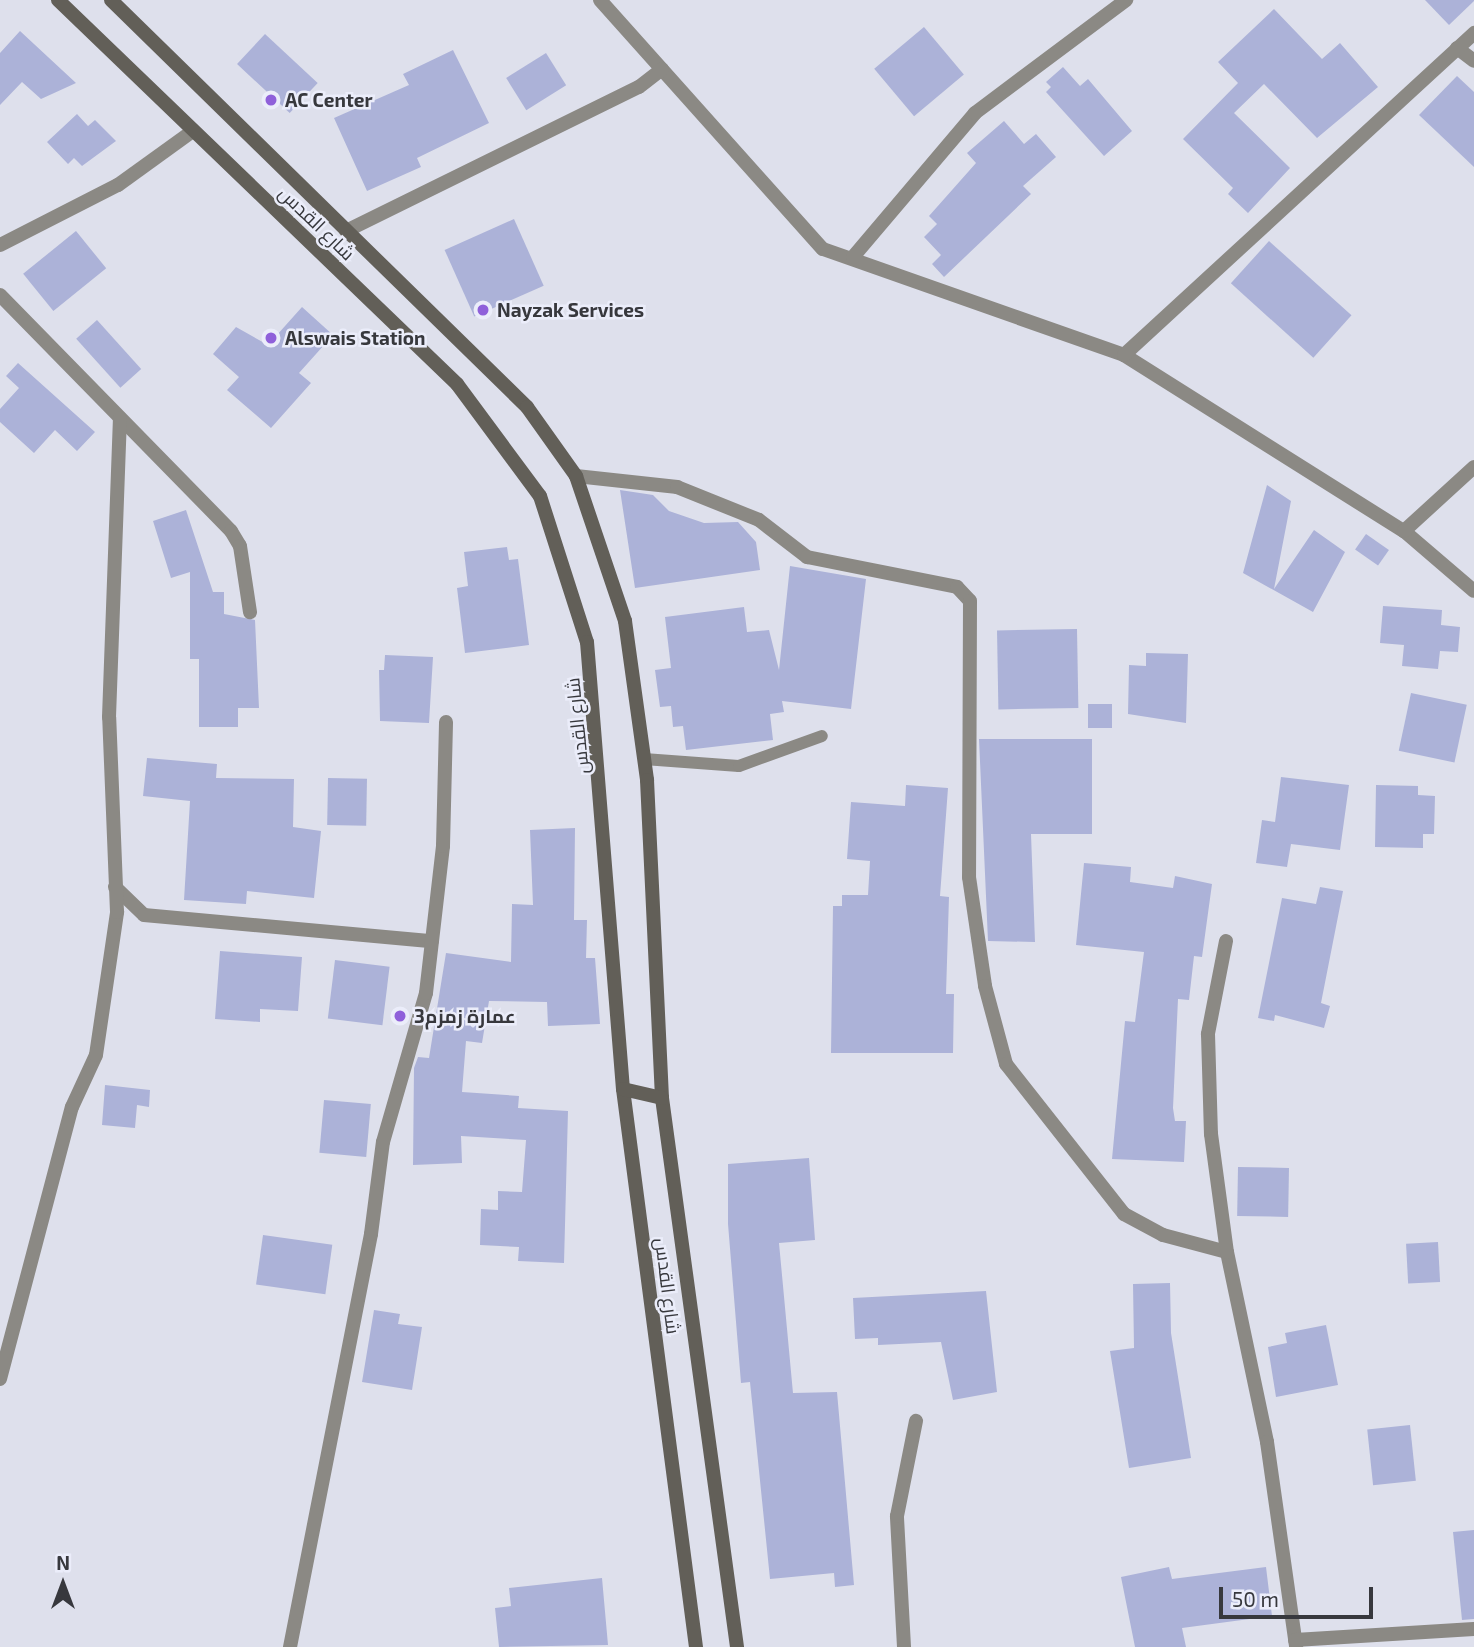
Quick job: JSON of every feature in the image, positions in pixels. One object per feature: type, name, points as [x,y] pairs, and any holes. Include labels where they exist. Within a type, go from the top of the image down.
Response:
[{"type":"main road","name":"شارع القدس","points":[[58,0],[457,384],[540,496],[587,642],[623,1088],[696,1647]]},
{"type":"main road","name":"شارع القدس","points":[[111,0],[527,407],[576,476],[625,621],[644,759],[662,1098],[737,1647]]},
{"type":"main road","points":[[623,1088],[662,1098]]},
{"type":"street","points":[[600,0],[823,249],[853,257],[1124,355],[1404,531],[1474,592]]},
{"type":"street","points":[[853,257],[975,113],[1126,0]]},
{"type":"street","points":[[1124,355],[1474,33]]},
{"type":"street","points":[[1457,48],[1474,61]]},
{"type":"street","points":[[346,231],[639,87],[662,69]]},
{"type":"street","points":[[0,245],[117,185],[193,131]]},
{"type":"street","points":[[0,295],[230,531],[240,546],[250,612]]},
{"type":"street","points":[[0,1379],[72,1107],[96,1055],[115,887],[109,717],[120,418]]},
{"type":"street","points":[[1404,531],[1474,467]]},
{"type":"street","points":[[576,476],[677,486],[759,520],[807,556],[957,587],[970,601],[969,877],[985,986],[1006,1064],[1125,1214],[1163,1235],[1227,1252]]},
{"type":"street","points":[[290,1647],[364,1274],[383,1142],[426,993],[432,941],[446,722]]},
{"type":"street","points":[[115,887],[144,915],[432,941]]},
{"type":"street","points":[[1226,941],[1208,1034],[1211,1134],[1227,1252],[1267,1442],[1295,1643],[1474,1629]]},
{"type":"street","points":[[904,1647],[897,1516],[916,1421]]},
{"type":"lane","points":[[644,759],[739,766],[822,736]]},
{"type":"building","points":[[1425,0],[1474,0],[1474,1],[1449,25]]},
{"type":"building","points":[[1274,9],[1322,59],[1340,43],[1378,87],[1317,138],[1264,84],[1234,113],[1290,168],[1248,213],[1228,194],[1233,188],[1183,139],[1238,83],[1218,62]]},
{"type":"building","points":[[924,27],[964,74],[914,116],[874,69]]},
{"type":"building","points":[[20,31],[76,83],[41,99],[22,82],[0,105],[0,53]]},
{"type":"building","points":[[265,34],[318,83],[290,113],[237,64]]},
{"type":"building","points":[[453,50],[489,123],[417,158],[421,167],[367,191],[334,118],[409,85],[403,74]]},
{"type":"building","points":[[546,53],[566,85],[526,110],[506,78]]},
{"type":"building","points":[[1063,67],[1080,86],[1088,79],[1132,131],[1104,156],[1046,92],[1051,87],[1046,82]]},
{"type":"building","points":[[1457,76],[1474,92],[1474,167],[1419,115]]},
{"type":"building","points":[[77,114],[88,126],[95,120],[116,141],[82,166],[74,158],[68,164],[47,142]]},
{"type":"building","points":[[1004,121],[1024,144],[1036,134],[1056,157],[1023,186],[1031,194],[944,277],[932,264],[941,255],[924,237],[937,224],[929,216],[976,163],[967,153]]},
{"type":"building","points":[[514,219],[544,286],[474,317],[445,250]]},
{"type":"building","points":[[76,231],[106,268],[53,311],[23,274]]},
{"type":"building","points":[[1269,241],[1351,315],[1313,358],[1231,283]]},
{"type":"building","points":[[302,307],[333,335],[299,373],[311,383],[271,428],[227,390],[239,377],[213,354],[236,327],[268,345]]},
{"type":"building","points":[[97,320],[141,369],[120,388],[76,339]]},
{"type":"building","points":[[18,363],[95,432],[77,451],[55,430],[34,453],[0,422],[0,409],[19,388],[6,376]]},
{"type":"building","points":[[1267,485],[1291,501],[1274,589],[1314,530],[1345,552],[1313,612],[1243,573]]},
{"type":"building","points":[[620,490],[653,495],[669,511],[704,523],[738,522],[756,542],[760,570],[635,588]]},
{"type":"building","points":[[186,510],[213,592],[224,592],[224,614],[255,620],[259,708],[238,708],[238,727],[199,727],[199,659],[190,659],[190,572],[171,578],[153,521]]},
{"type":"building","points":[[1366,534],[1389,550],[1378,566],[1355,550]]},
{"type":"building","points":[[507,547],[509,560],[518,559],[529,645],[465,653],[457,588],[468,586],[464,552]]},
{"type":"building","points":[[790,566],[866,579],[851,709],[782,701],[784,712],[770,714],[773,740],[686,750],[683,726],[673,727],[671,706],[660,707],[655,670],[671,668],[665,617],[744,607],[747,632],[769,630],[779,670]]},
{"type":"building","points":[[1383,606],[1442,610],[1441,625],[1460,627],[1458,652],[1440,651],[1438,669],[1402,666],[1404,645],[1380,643]]},
{"type":"building","points":[[1077,629],[1078,708],[998,709],[997,630]]},
{"type":"building","points":[[1146,653],[1188,654],[1186,723],[1128,714],[1129,665],[1146,666]]},
{"type":"building","points":[[385,655],[433,657],[429,723],[380,721],[379,670],[384,670]]},
{"type":"building","points":[[1411,693],[1467,705],[1454,763],[1399,751]]},
{"type":"building","points":[[1088,704],[1112,704],[1112,728],[1088,728]]},
{"type":"building","points":[[979,739],[1092,739],[1092,834],[1031,834],[1035,942],[988,941]]},
{"type":"building","points":[[147,758],[217,764],[216,778],[294,779],[293,827],[321,831],[314,898],[247,891],[246,904],[184,900],[190,801],[143,796]]},
{"type":"building","points":[[1281,777],[1349,785],[1340,850],[1291,844],[1287,867],[1256,863],[1262,820],[1275,822]]},
{"type":"building","points":[[328,778],[367,779],[366,826],[327,825]]},
{"type":"building","points":[[906,785],[948,788],[940,896],[949,897],[946,994],[954,994],[953,1053],[831,1053],[833,906],[842,906],[842,895],[868,895],[870,861],[847,859],[851,802],[905,806]]},
{"type":"building","points":[[1376,785],[1418,786],[1418,795],[1435,796],[1434,834],[1423,834],[1423,848],[1375,847]]},
{"type":"building","points":[[575,828],[574,920],[587,920],[586,958],[595,958],[600,1024],[548,1026],[547,1002],[489,1001],[482,1043],[466,1041],[462,1092],[519,1096],[518,1108],[568,1111],[564,1263],[518,1261],[519,1247],[480,1245],[481,1209],[498,1210],[498,1191],[522,1192],[526,1140],[461,1136],[462,1163],[413,1165],[414,1068],[418,1057],[429,1058],[446,953],[511,962],[512,904],[533,905],[530,830]]},
{"type":"building","points":[[1084,863],[1131,867],[1130,882],[1173,888],[1175,876],[1212,884],[1202,957],[1194,956],[1189,1000],[1178,999],[1173,1108],[1175,1121],[1186,1121],[1184,1162],[1112,1159],[1125,1021],[1135,1022],[1144,952],[1076,945]]},
{"type":"building","points":[[1320,887],[1343,891],[1321,1003],[1330,1006],[1324,1028],[1275,1015],[1274,1021],[1258,1018],[1282,898],[1316,904]]},
{"type":"building","points":[[220,951],[302,957],[298,1011],[260,1009],[260,1022],[215,1019]]},
{"type":"building","points":[[335,960],[390,967],[382,1025],[328,1019]]},
{"type":"building","points":[[105,1085],[150,1090],[149,1107],[137,1105],[135,1128],[102,1125]]},
{"type":"building","points":[[324,1100],[371,1104],[366,1157],[319,1153]]},
{"type":"building","points":[[809,1158],[815,1240],[779,1243],[793,1393],[837,1392],[854,1585],[835,1587],[834,1573],[770,1579],[750,1382],[741,1383],[728,1224],[728,1164]]},
{"type":"building","points":[[1238,1167],[1289,1168],[1288,1217],[1237,1216]]},
{"type":"building","points":[[263,1235],[332,1245],[325,1294],[256,1285]]},
{"type":"building","points":[[1438,1242],[1440,1282],[1408,1284],[1406,1244]]},
{"type":"building","points":[[1170,1283],[1171,1333],[1191,1458],[1129,1468],[1110,1351],[1134,1348],[1133,1284]]},
{"type":"building","points":[[986,1291],[997,1392],[953,1400],[941,1342],[878,1345],[878,1338],[855,1339],[853,1298]]},
{"type":"building","points":[[374,1310],[400,1314],[398,1324],[422,1327],[412,1390],[362,1382]]},
{"type":"building","points":[[1326,1325],[1338,1385],[1276,1397],[1268,1347],[1287,1343],[1285,1333]]},
{"type":"building","points":[[1410,1425],[1416,1481],[1373,1485],[1367,1429]]},
{"type":"building","points":[[1474,1530],[1474,1619],[1462,1620],[1453,1532]]},
{"type":"building","points":[[1169,1567],[1172,1579],[1266,1567],[1272,1616],[1182,1628],[1186,1647],[1135,1647],[1121,1577]]},
{"type":"building","points":[[602,1578],[608,1645],[499,1647],[495,1608],[511,1606],[509,1588]]},
{"type":"place","name":"AC Center","points":[[271,100]]},
{"type":"place","name":"Nayzak Services","points":[[483,310]]},
{"type":"place","name":"Alswais Station","points":[[271,338]]},
{"type":"place","name":"عمارة زمزم3","points":[[400,1016]]}]
